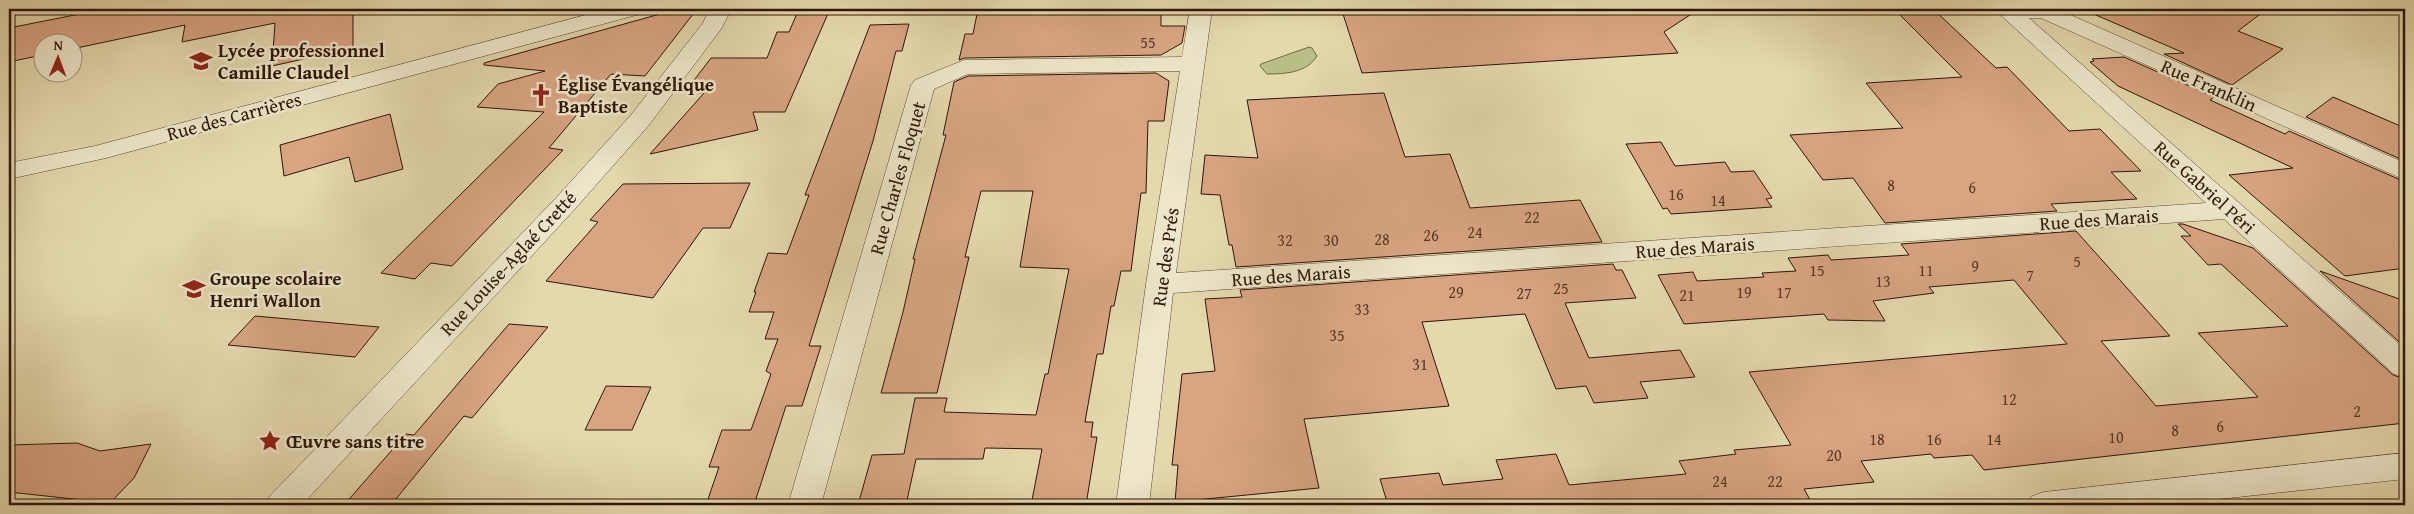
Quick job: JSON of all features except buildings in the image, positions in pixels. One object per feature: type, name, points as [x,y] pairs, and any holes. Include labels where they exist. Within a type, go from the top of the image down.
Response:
[{"type":"street","name":"Rue des Carrières","points":[[9,171],[97,153],[632,9]]},
{"type":"street","name":"Rue Louise-Aglaé Cretté","points":[[282,505],[565,204],[640,120],[713,24],[718,14],[717,9]]},
{"type":"street","name":"Rue des Prés","points":[[1132,505],[1160,284],[1201,9]]},
{"type":"street","name":"Rue Franklin","points":[[2007,11],[2044,11],[2405,172]]},
{"type":"street","name":"Rue Gabriel Péri","points":[[2007,11],[2405,366]]},
{"type":"street","name":"Rue Charles Floquet","points":[[804,505],[923,85],[964,67],[1193,64]]},
{"type":"street","name":"Rue des Marais","points":[[1160,284],[2230,210]]},
{"type":"street","points":[[2044,505],[2405,466]]},
{"type":"green space","points":[[1309,47],[1312,48],[1317,56],[1313,62],[1301,69],[1288,73],[1267,74],[1260,66],[1261,64]]},
{"type":"place","name":"Lycée professionnel Camille Claudel","points":[[201,61]]},
{"type":"place","name":"Église Évangélique Baptiste","points":[[541,95]]},
{"type":"place","name":"Groupe scolaire Henri Wallon","points":[[194,289]]},
{"type":"place","name":"Œuvre sans titre","points":[[270,441]]}]
